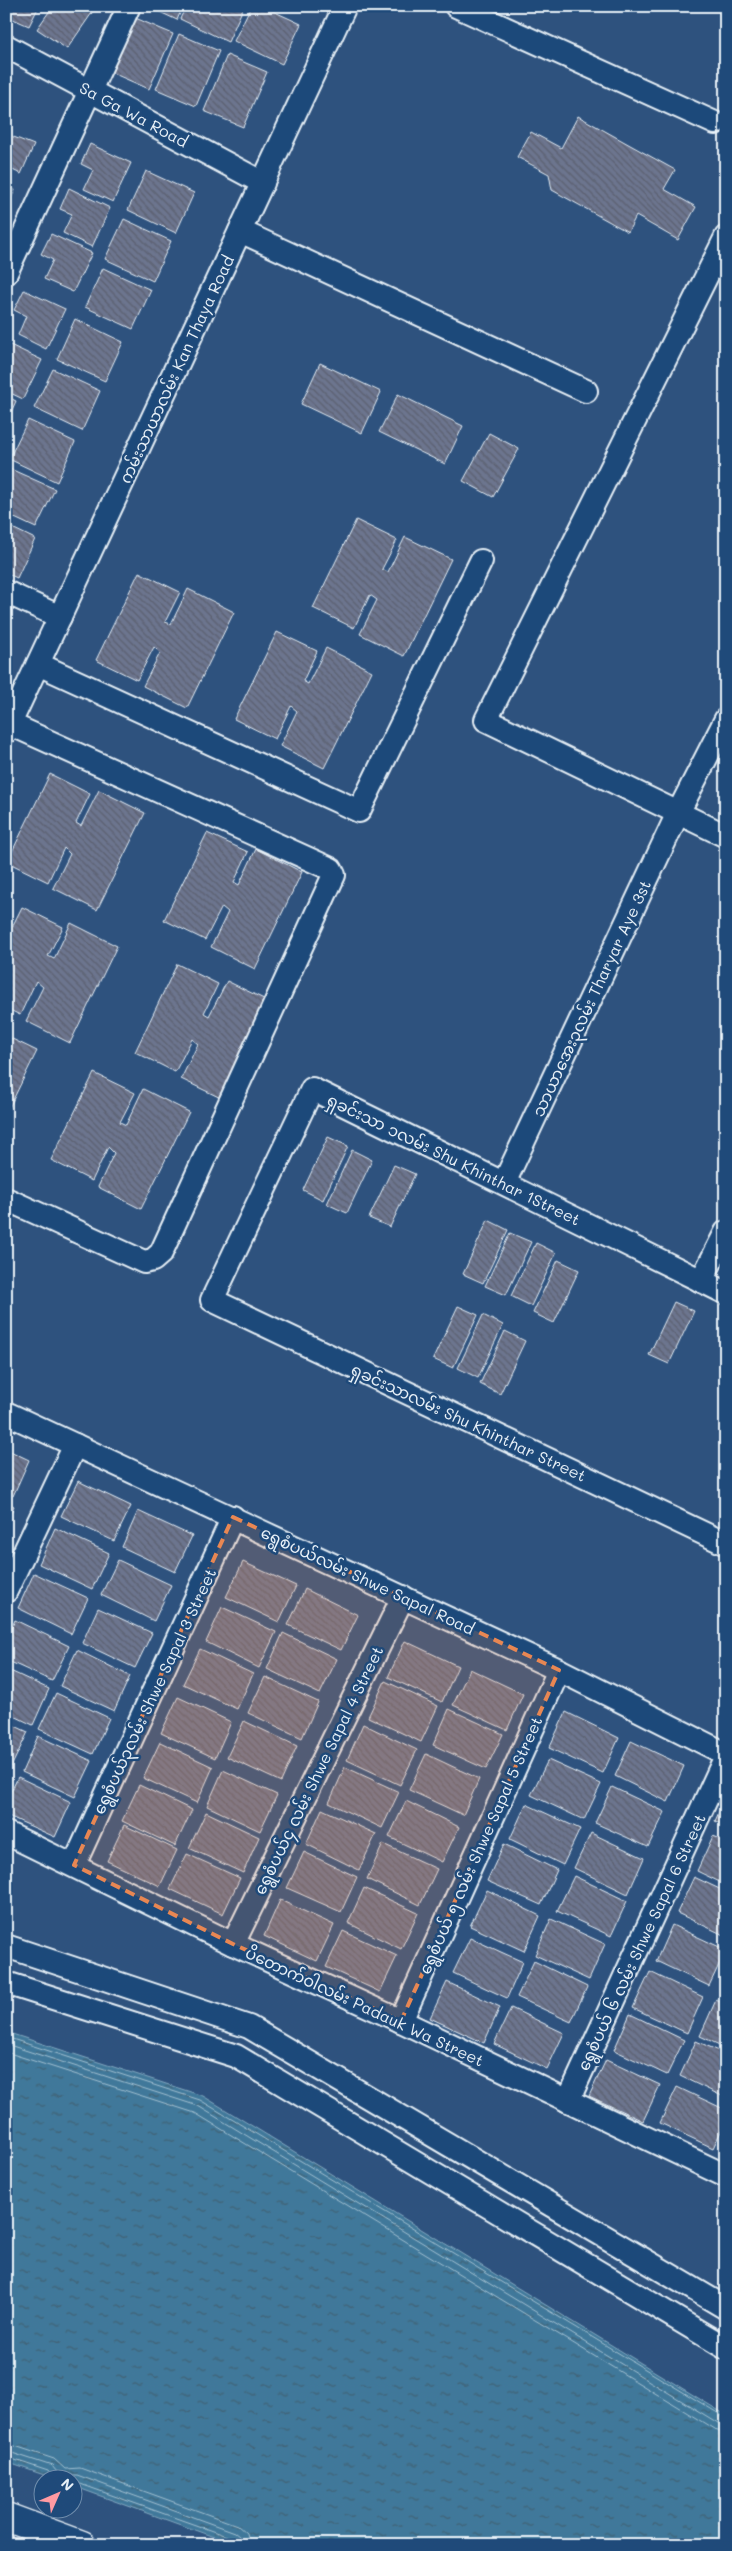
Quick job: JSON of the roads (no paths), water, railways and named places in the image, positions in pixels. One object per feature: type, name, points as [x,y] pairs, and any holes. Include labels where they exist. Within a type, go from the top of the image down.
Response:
[{"type":"main road","points":[[6,2517],[82,2545]]},
{"type":"street","points":[[9,259],[92,91],[129,6]]},
{"type":"street","points":[[456,6],[714,123]]},
{"type":"street","name":"ကမ်းသာယာလမ်း Kan Thaya Road","points":[[8,728],[344,7]]},
{"type":"street","name":"Sa Ga Wa Road","points":[[6,46],[263,183]]},
{"type":"street","points":[[240,231],[586,391]]},
{"type":"street","points":[[726,237],[486,720],[726,836]]},
{"type":"street","points":[[38,664],[359,811],[481,561]]},
{"type":"street","points":[[6,592],[60,617]]},
{"type":"street","name":"သာယာအေး၃လမ်း Tharyar Aye 3st","points":[[504,1183],[678,812],[726,719]]},
{"type":"street","points":[[6,1199],[144,1262],[153,1260],[161,1253],[334,875],[331,869],[8,728]]},
{"type":"street","name":"ရှခင်းသာ ၁လမ်း Shu Khinthar 1Street","points":[[212,1300],[312,1089],[726,1293]]},
{"type":"street","points":[[701,1281],[726,1232]]},
{"type":"street","name":"ရှခင်းသာလမ်း Shu Khinthar Street","points":[[212,1300],[726,1544]]},
{"type":"street","name":"ရွေစံပယ်လမ်း Shwe Sapal Road","points":[[6,1412],[560,1670],[726,1755]]},
{"type":"street","points":[[6,1591],[75,1445]]},
{"type":"street","name":"ရွေစံပယ်၃လမ်း Shwe Sapal 3 Street","points":[[74,1865],[233,1518]]},
{"type":"street","name":"ရွေစံပယ်၄ လမ်း Shwe Sapal 4 Street","points":[[233,1944],[403,1596]]},
{"type":"street","name":"ရွေစံပယ် ၅ လမ်း Shwe Sapal 5 Street","points":[[401,2021],[560,1670]]},
{"type":"street","name":"ရွေစံပယ် ၆ လမ်း Shwe Sapal 6 Street","points":[[568,2101],[726,1755]]},
{"type":"street","name":"ပိတောက်ဝါလမ်း Padauk Wa Street","points":[[6,1834],[74,1865],[233,1944],[401,2021],[726,2176]]},
{"type":"street","points":[[6,1946],[249,2027],[726,2308]]},
{"type":"street","points":[[6,1983],[236,2056],[726,2348]]},
{"type":"water","points":[[6,2032],[203,2096],[726,2415],[726,2545],[236,2545],[82,2489],[82,2468],[32,2468],[32,2471],[6,2462]]}]
